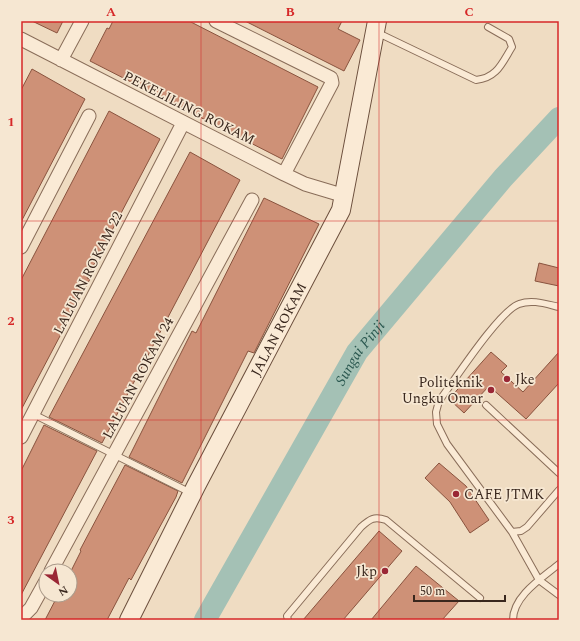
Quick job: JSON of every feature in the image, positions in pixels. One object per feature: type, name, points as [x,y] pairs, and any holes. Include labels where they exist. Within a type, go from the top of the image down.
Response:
[{"type":"main road","name":"JALAN ROKAM","points":[[129,620],[192,494],[341,210],[345,196],[376,26]]},
{"type":"street","points":[[61,60],[82,21]]},
{"type":"street","points":[[216,21],[331,78],[332,83],[284,174]]},
{"type":"street","name":"PEKELILING ROKAM","points":[[21,39],[304,184],[345,196]]},
{"type":"street","points":[[21,247],[89,116]]},
{"type":"street","name":"LALUAN ROKAM 22","points":[[21,437],[183,123]]},
{"type":"street","name":"LALUAN ROKAM 24","points":[[55,563],[252,200]]},
{"type":"street","points":[[21,618],[31,608],[38,595]]},
{"type":"lane","points":[[376,26],[476,80],[486,79],[496,73],[512,47],[509,39],[488,27]]},
{"type":"lane","points":[[559,307],[532,301],[518,304],[503,315],[439,401],[436,412],[437,424],[447,444],[512,532],[539,580],[559,595]]},
{"type":"lane","points":[[486,405],[559,473]]},
{"type":"lane","points":[[33,414],[192,494]]},
{"type":"lane","points":[[512,532],[521,531],[527,527],[559,490]]},
{"type":"lane","points":[[288,620],[287,616],[361,527],[369,519],[377,517],[386,520],[480,598]]},
{"type":"lane","points":[[513,620],[513,611],[520,599],[539,580],[559,564]]},
{"type":"building","points":[[32,21],[63,21],[57,33]]},
{"type":"building","points":[[113,21],[189,21],[318,87],[282,159],[90,61],[107,28],[109,29]]},
{"type":"building","points":[[245,21],[342,21],[338,29],[360,40],[344,71]]},
{"type":"building","points":[[32,69],[85,99],[21,222],[21,90]]},
{"type":"building","points":[[109,111],[160,139],[87,278],[90,279],[21,410],[21,280]]},
{"type":"building","points":[[190,152],[240,180],[102,443],[49,417]]},
{"type":"building","points":[[264,198],[319,224],[254,353],[248,351],[182,483],[129,457],[192,331],[196,333]]},
{"type":"building","points":[[539,263],[559,268],[559,286],[535,281]]},
{"type":"building","points":[[491,352],[507,366],[501,372],[523,392],[559,352],[559,383],[526,419],[489,386],[464,413],[449,399]]},
{"type":"building","points":[[44,425],[97,451],[21,595],[21,471]]},
{"type":"building","name":"CAFE JTMK","points":[[439,463],[466,486],[489,520],[470,533],[450,502],[425,478]]},
{"type":"building","points":[[125,465],[178,491],[131,580],[129,578],[107,620],[45,620],[54,603],[78,603],[78,563],[75,563],[81,551],[80,550]]},
{"type":"building","points":[[379,531],[402,551],[343,620],[303,620]]},
{"type":"building","points":[[416,566],[459,601],[442,620],[371,620]]},
{"type":"waterway","name":"Sungai Pinji","points":[[205,620],[357,352],[503,178],[559,118]]},
{"type":"place","name":"Jke","points":[[507,379]]},
{"type":"place","name":"Politeknik Ungku Omar","points":[[491,390]]},
{"type":"place","name":"CAFE JTMK","points":[[456,494]]},
{"type":"place","name":"Jkp","points":[[385,571]]}]
